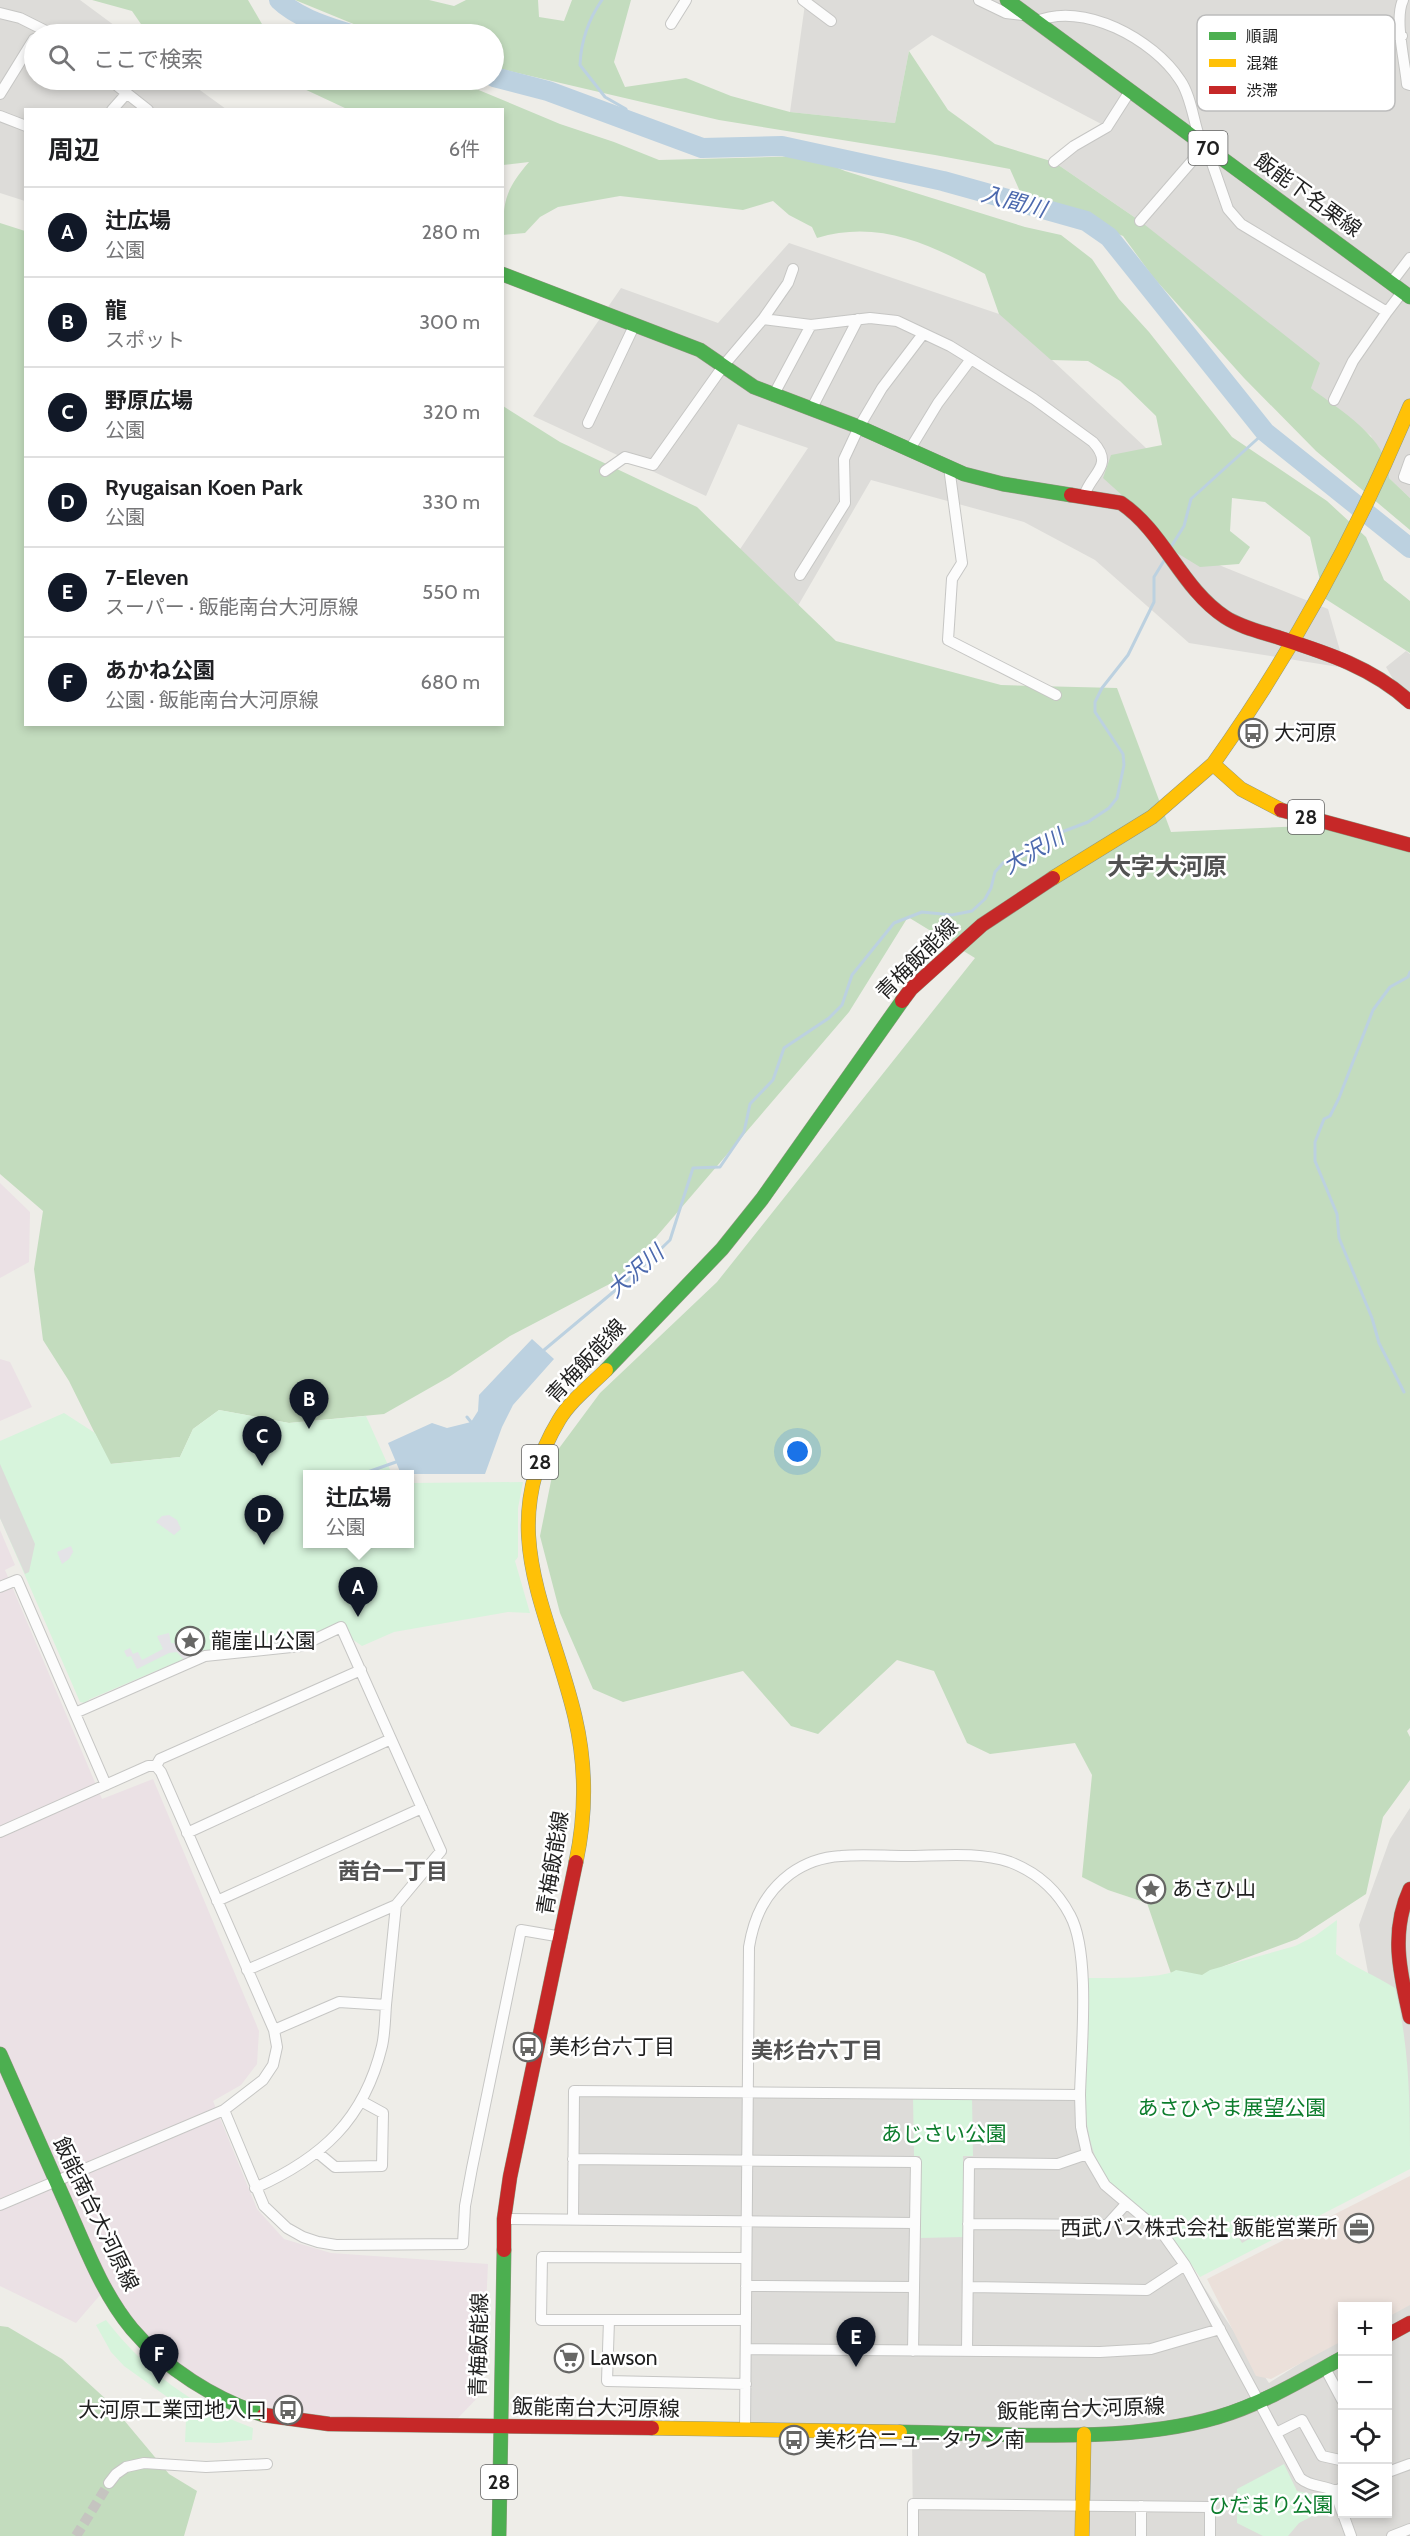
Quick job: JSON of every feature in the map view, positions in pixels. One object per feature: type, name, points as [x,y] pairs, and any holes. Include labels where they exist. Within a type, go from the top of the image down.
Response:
[{"type":"street","points":[[671,24],[686,0]]},
{"type":"street","points":[[979,0],[1006,13],[1031,19],[1050,16],[1092,18],[1119,27],[1154,49],[1182,82],[1200,142],[1140,221]]},
{"type":"street","name":"飯能下名栗線","points":[[1007,0],[1406,294]]},
{"type":"street","points":[[1403,0],[1399,8],[1407,84],[1410,85]]},
{"type":"street","points":[[805,1],[831,21]]},
{"type":"street","points":[[0,13],[24,24]]},
{"type":"street","points":[[1395,35],[1402,36]]},
{"type":"street","points":[[0,94],[24,55]]},
{"type":"street","points":[[123,90],[146,108]]},
{"type":"street","points":[[1054,162],[1074,146],[1107,127],[1130,91]]},
{"type":"street","points":[[114,108],[127,93]]},
{"type":"street","points":[[0,116],[24,125]]},
{"type":"street","points":[[1217,155],[1212,163],[1228,209],[1241,224],[1387,312]]},
{"type":"street","points":[[1391,283],[1410,258]]},
{"type":"street","points":[[605,471],[625,457],[653,465],[724,365],[763,319],[788,283],[793,269]]},
{"type":"street","points":[[504,275],[700,350],[754,387],[773,396],[859,427],[964,474],[1003,484],[1110,500],[1130,508],[1197,591],[1226,617],[1361,669],[1399,691],[1410,702]]},
{"type":"street","points":[[1334,400],[1353,361],[1387,312],[1406,294]]},
{"type":"street","points":[[763,319],[811,325],[858,319],[897,321],[971,359],[1044,405],[1081,432],[1102,451],[1104,460],[1101,469],[1088,483],[1084,496]]},
{"type":"street","points":[[811,410],[858,319]]},
{"type":"street","points":[[773,396],[811,325]]},
{"type":"street","points":[[588,423],[634,326]]},
{"type":"street","points":[[800,575],[845,503],[844,459],[859,427],[882,388],[923,334]]},
{"type":"street","points":[[910,449],[938,402],[971,359]]},
{"type":"street","name":"青梅飯能線","points":[[499,2536],[504,2219],[513,2166],[562,1937],[580,1839],[584,1801],[583,1755],[576,1723],[549,1638],[527,1548],[527,1524],[532,1485],[547,1442],[573,1404],[722,1249],[762,1199],[875,1036],[911,989],[982,925],[1013,903],[1152,817],[1213,764],[1260,697],[1327,585],[1388,462],[1410,406]]},
{"type":"street","points":[[1410,460],[1404,477],[1410,479]]},
{"type":"street","points":[[949,467],[962,563],[952,579],[948,640],[1056,695]]},
{"type":"street","name":"28","points":[[1213,764],[1241,789],[1277,809],[1410,845]]},
{"type":"street","points":[[0,1587],[17,1580],[106,1785]]},
{"type":"street","points":[[75,1713],[205,1656],[301,1646],[341,1627],[441,1851],[396,1905],[247,1970]]},
{"type":"street","points":[[156,1766],[160,1759],[361,1670]]},
{"type":"street","points":[[187,1833],[391,1739]]},
{"type":"street","points":[[0,1832],[148,1766],[156,1766]]},
{"type":"street","points":[[0,2205],[224,2110],[263,2080],[273,2065],[277,2047],[274,2030],[161,1772],[156,1766]]},
{"type":"street","points":[[217,1901],[422,1808]]},
{"type":"street","points":[[745,2431],[749,1947],[752,1927],[760,1907],[773,1890],[791,1874],[816,1860],[841,1856],[979,1856],[1008,1861],[1030,1871],[1055,1891],[1071,1916],[1080,1944],[1083,1970],[1080,2095],[1081,2127],[1087,2154],[1106,2185],[1125,2204],[1163,2234],[1185,2265],[1304,2482],[1338,2490]]},
{"type":"street","points":[[1410,1889],[1402,1904],[1397,1931],[1398,1955],[1410,2017]]},
{"type":"street","points":[[255,2188],[285,2174],[318,2153],[343,2127],[361,2101],[374,2074],[382,2044],[396,1905]]},
{"type":"street","points":[[224,2110],[264,2206],[275,2219],[303,2237],[336,2245],[463,2244],[465,2206],[470,2178],[521,1930],[562,1937]]},
{"type":"street","points":[[274,2030],[339,2002],[386,2005]]},
{"type":"street","name":"飯能南台大河原線","points":[[0,2054],[98,2276],[132,2329],[169,2364],[207,2390],[245,2409],[275,2418],[328,2424],[1084,2434],[1162,2429],[1197,2422],[1259,2402],[1338,2360]]},
{"type":"street","points":[[573,2219],[574,2091],[1080,2095]]},
{"type":"street","points":[[318,2153],[334,2167],[382,2166],[383,2113],[361,2101]]},
{"type":"street","points":[[967,2351],[969,2163],[1058,2164],[1087,2154]]},
{"type":"street","points":[[573,2159],[916,2162],[913,2351]]},
{"type":"street","points":[[968,2224],[1107,2225],[1125,2204]]},
{"type":"street","points":[[504,2219],[915,2223]]},
{"type":"street","points":[[746,2258],[542,2257],[542,2320],[746,2320]]},
{"type":"street","points":[[968,2287],[1147,2290],[1185,2265]]},
{"type":"street","points":[[746,2286],[914,2287]]},
{"type":"street","points":[[609,2320],[607,2381],[746,2384]]},
{"type":"street","points":[[1392,2333],[1410,2323]]},
{"type":"street","points":[[746,2349],[1100,2352],[1151,2349],[1220,2329]]},
{"type":"street","points":[[1325,2368],[1338,2392]]},
{"type":"street","points":[[1276,2433],[1302,2420],[1322,2457],[1338,2460]]},
{"type":"street","points":[[1082,2536],[1084,2434]]},
{"type":"street","points":[[109,2483],[116,2474],[126,2468],[144,2463],[206,2467],[267,2464]]},
{"type":"street","points":[[1392,2471],[1410,2464]]},
{"type":"street","points":[[913,2536],[913,2504],[1210,2506],[1210,2536]]},
{"type":"street","points":[[1141,2506],[1141,2536]]},
{"type":"street","points":[[1345,2518],[1351,2536]]},
{"type":"street","points":[[1392,2536],[1410,2529]]},
{"type":"shaded area","points":[[0,0],[80,0],[112,24],[24,24],[24,90],[200,90],[225,108],[24,108],[24,201],[0,193]]},
{"type":"shaded area","points":[[802,0],[1410,0],[1410,498],[1389,478],[1371,436],[1311,388],[1140,221],[1054,162],[1107,127],[932,35],[909,51],[895,123],[790,112],[805,4]]},
{"type":"shaded area","name":"大河原","points":[[789,243],[1005,316],[1146,448],[1214,563],[1328,609],[1345,668],[1189,643],[1095,560],[1024,522],[871,480],[792,616],[726,570],[808,448],[738,424],[706,496],[533,416],[621,288],[718,323]]},
{"type":"shaded area","points":[[1406,651],[1410,654],[1410,708],[1386,667]]},
{"type":"shaded area","points":[[0,1183],[30,1212],[29,1262],[0,1278]]},
{"type":"shaded area","points":[[0,1359],[10,1362],[32,1407],[0,1421]]},
{"type":"shaded area","points":[[0,1464],[35,1544],[29,1572],[25,1574],[0,1518]]},
{"type":"shaded area","points":[[169,1515],[177,1520],[181,1529],[174,1535],[156,1522],[162,1516]]},
{"type":"shaded area","points":[[0,1530],[15,1565],[5,1570],[102,1799],[153,1779],[259,2031],[257,2064],[241,2085],[213,2101],[257,2209],[284,2239],[331,2253],[488,2264],[482,2393],[458,2418],[335,2419],[273,2410],[209,2386],[144,2336],[107,2287],[76,2323],[0,2286]]},
{"type":"shaded area","points":[[71,1546],[74,1554],[73,1552],[62,1564],[57,1552]]},
{"type":"shaded area","points":[[169,1633],[171,1643],[182,1644],[184,1634],[189,1635],[187,1643],[192,1644],[193,1637],[203,1651],[184,1660],[177,1652],[169,1653],[137,1669],[131,1656],[127,1657],[124,1651],[130,1648],[133,1654],[138,1652],[142,1660],[163,1649],[157,1636]]},
{"type":"shaded area","points":[[1410,1808],[1410,2148],[1395,2115],[1359,1925],[1390,1839]]},
{"type":"shaded area","points":[[574,2091],[1080,2095],[1164,2228],[1269,2383],[1338,2340],[1338,2518],[1392,2518],[1392,2306],[1410,2295],[1410,2536],[913,2536],[912,2432],[745,2431],[746,2222],[573,2219]]},
{"type":"shaded area","name":"西武バス株式会社 飯能営業所","points":[[1410,2176],[1410,2305],[1392,2315],[1392,2302],[1338,2302],[1338,2343],[1271,2379],[1256,2376],[1207,2279]]},
{"type":"shaded area","points":[[1258,2221],[1263,2231],[1242,2243],[1236,2233]]},
{"type":"green space","points":[[92,0],[248,0],[262,24],[141,24],[132,11]]},
{"type":"green space","points":[[295,0],[429,0],[454,6],[466,0],[538,0],[539,17],[564,21],[572,0],[631,0],[614,62],[625,87],[686,78],[731,96],[790,112],[895,123],[909,51],[948,110],[995,144],[1054,162],[1140,221],[1320,363],[1311,388],[1360,426],[1381,450],[1387,464],[1389,478],[1410,498],[1410,530],[1316,451],[1244,378],[1153,277],[1123,236],[1022,196],[1010,169],[719,120],[504,70],[504,24],[354,24]]},
{"type":"green space","points":[[306,90],[479,90],[560,124],[659,160],[810,156],[845,171],[1025,227],[1061,235],[1092,259],[1119,299],[1149,332],[1232,437],[1327,501],[1366,537],[1384,580],[1410,601],[1410,653],[1324,598],[1310,537],[1265,502],[1232,498],[1230,531],[1250,547],[1239,564],[1200,567],[1177,553],[1134,506],[1103,478],[1111,455],[1162,445],[1156,416],[1120,381],[1088,361],[1051,360],[999,314],[985,274],[965,263],[925,245],[883,233],[840,233],[817,238],[812,227],[789,215],[773,201],[743,210],[620,196],[558,207],[540,217],[525,233],[504,235],[507,195],[529,162],[504,165],[504,108],[345,108]]},
{"type":"green space","points":[[0,223],[24,231],[24,726],[504,726],[504,407],[560,442],[697,507],[836,641],[1001,685],[1117,688],[1171,832],[1328,825],[1410,852],[1410,1728],[1407,1731],[1410,1737],[1410,1780],[1383,1817],[1366,1894],[1297,1939],[1224,1966],[1178,1994],[1147,1903],[1108,1890],[1082,1877],[1092,1775],[1075,1743],[990,1754],[967,1743],[934,1671],[897,1660],[818,1734],[791,1726],[743,1671],[623,1702],[593,1689],[560,1613],[540,1536],[557,1451],[600,1393],[717,1282],[975,958],[908,917],[849,1012],[621,1278],[510,1336],[449,1377],[384,1414],[289,1423],[219,1410],[193,1429],[180,1457],[110,1464],[69,1381],[43,1340],[34,1269],[43,1211],[0,1174]]},
{"type":"green space","points":[[219,1410],[289,1423],[366,1416],[390,1470],[303,1470],[303,1548],[414,1548],[414,1483],[523,1482],[518,1508],[518,1557],[515,1561],[530,1613],[508,1612],[394,1632],[362,1646],[352,1639],[343,1622],[296,1642],[203,1651],[85,1703],[80,1702],[0,1518],[0,1441],[64,1413],[95,1433],[111,1464],[180,1457],[193,1429]]},
{"type":"green space","name":"あさひやま展望公園","points":[[1337,1920],[1336,1954],[1395,1988],[1406,2055],[1410,2169],[1200,2277],[1175,2243],[1118,2192],[1099,2165],[1090,2141],[1083,2086],[1085,1978],[1160,1975],[1176,1970],[1202,1975],[1210,1970],[1295,1946],[1315,1936]]},
{"type":"green space","name":"あじさい公園","points":[[913,2097],[972,2097],[973,2156],[963,2156],[963,2237],[921,2238],[920,2156],[914,2156]]},
{"type":"green space","points":[[106,2320],[137,2356],[171,2385],[209,2409],[253,2428],[252,2440],[217,2443],[185,2442],[186,2420],[177,2404],[124,2366],[111,2352],[96,2325]]},
{"type":"green space","points":[[0,2326],[8,2327],[62,2359],[108,2401],[169,2474],[197,2491],[184,2536],[0,2536]]},
{"type":"green space","name":"ひだまり公園","points":[[1284,2464],[1297,2491],[1326,2497],[1330,2507],[1299,2523],[1288,2536],[1263,2536],[1237,2523],[1237,2489]]},
{"type":"water","points":[[532,1339],[554,1359],[513,1405],[502,1427],[485,1474],[414,1474],[414,1470],[399,1470],[388,1443],[432,1423],[447,1428],[471,1422],[478,1411],[479,1395]]},
{"type":"waterway","name":"入間川","points":[[279,0],[303,17],[322,24]]},
{"type":"waterway","points":[[602,0],[586,31],[580,65],[605,97],[626,109],[629,121]]},
{"type":"waterway","name":"入間川","points":[[504,80],[548,91],[702,148],[782,146],[943,181],[1086,221],[1109,237],[1265,432],[1410,548]]},
{"type":"waterway","name":"大沢川","points":[[1169,550],[1184,526],[1191,499],[1265,432]]},
{"type":"waterway","name":"大沢川","points":[[544,1350],[636,1273],[670,1240],[693,1168],[720,1167],[744,1132],[750,1104],[773,1080],[784,1048],[829,1018],[842,1005],[852,975],[894,923],[922,912],[952,915],[972,911],[985,899],[991,888],[995,872],[1003,863],[1031,853],[1054,835],[1088,822],[1109,808],[1117,798],[1124,765],[1123,754],[1095,712],[1095,702],[1102,688],[1128,655],[1154,602],[1154,577],[1165,559]]},
{"type":"waterway","points":[[1404,1392],[1379,1343],[1372,1318],[1339,1238],[1337,1214],[1315,1161],[1315,1142],[1324,1119],[1330,1116],[1339,1098],[1373,1010],[1390,987],[1408,977],[1410,972]]},
{"type":"waterway","points":[[467,1417],[471,1422]]},
{"type":"waterway","points":[[373,1470],[396,1462]]},
{"type":"tunnel","points":[[76,2536],[109,2483]]},
{"type":"traffic: fast","points":[[1007,0],[1410,297]]},
{"type":"traffic: fast","points":[[504,275],[700,350],[754,387],[859,427],[964,474],[1003,484],[1071,495]]},
{"type":"traffic: fast","points":[[606,1370],[722,1249],[762,1199],[902,1001]]},
{"type":"traffic: fast","points":[[0,2054],[89,2255],[112,2301],[132,2329],[160,2357],[192,2381],[227,2401],[264,2415]]},
{"type":"traffic: fast","points":[[499,2536],[504,2250]]},
{"type":"traffic: fast","points":[[900,2432],[1060,2435],[1102,2434],[1181,2426],[1234,2412],[1282,2391],[1338,2360]]},
{"type":"traffic: slow","points":[[1213,764],[1270,679],[1322,591],[1368,500],[1410,406]]},
{"type":"traffic: slow","points":[[1053,878],[1152,817],[1213,764],[1241,789],[1281,810]]},
{"type":"traffic: slow","points":[[576,1862],[583,1808],[583,1771],[579,1735],[533,1570],[528,1534],[530,1498],[540,1460],[559,1420],[575,1400],[606,1370]]},
{"type":"traffic: slow","points":[[652,2428],[900,2432]]},
{"type":"traffic: slow","points":[[1082,2536],[1084,2434]]},
{"type":"traffic: jam","points":[[1071,495],[1121,503],[1149,529],[1196,591],[1225,617],[1245,627],[1349,663],[1381,680],[1410,702]]},
{"type":"traffic: jam","points":[[1281,810],[1410,845]]},
{"type":"traffic: jam","points":[[902,1001],[911,989],[982,925],[1053,878]]},
{"type":"traffic: jam","points":[[504,2250],[504,2219],[510,2177],[576,1862]]},
{"type":"traffic: jam","points":[[1410,1889],[1400,1921],[1399,1937],[1400,1969],[1410,2017]]},
{"type":"traffic: jam","points":[[1392,2333],[1410,2323]]},
{"type":"traffic: jam","points":[[264,2415],[329,2424],[652,2428]]},
{"type":"place","name":"大河原","points":[[1253,733]]},
{"type":"place","name":"龍","points":[[309,1429]]},
{"type":"place","name":"野原広場","points":[[262,1466]]},
{"type":"place","name":"Ryugaisan Koen Park","points":[[264,1545]]},
{"type":"place","name":"辻広場","points":[[358,1617]]},
{"type":"place","name":"龍崖山公園","points":[[190,1641]]},
{"type":"place","name":"あさひ山","points":[[1151,1889]]},
{"type":"place","name":"美杉台六丁目","points":[[528,2047]]},
{"type":"place","name":"西武バス株式会社 飯能営業所","points":[[1359,2228]]},
{"type":"place","name":"Lawson","points":[[569,2358]]},
{"type":"place","name":"7-Eleven","points":[[856,2367]]},
{"type":"place","name":"あかね公園","points":[[159,2384]]},
{"type":"place","name":"大河原工業団地入口","points":[[288,2410]]},
{"type":"place","name":"美杉台ニュータウン南","points":[[794,2440]]},
{"type":"district","name":"大字大河原","points":[[1167,867]]},
{"type":"district","name":"茜台一丁目","points":[[393,1871]]},
{"type":"district","name":"美杉台六丁目","points":[[817,2050]]}]
